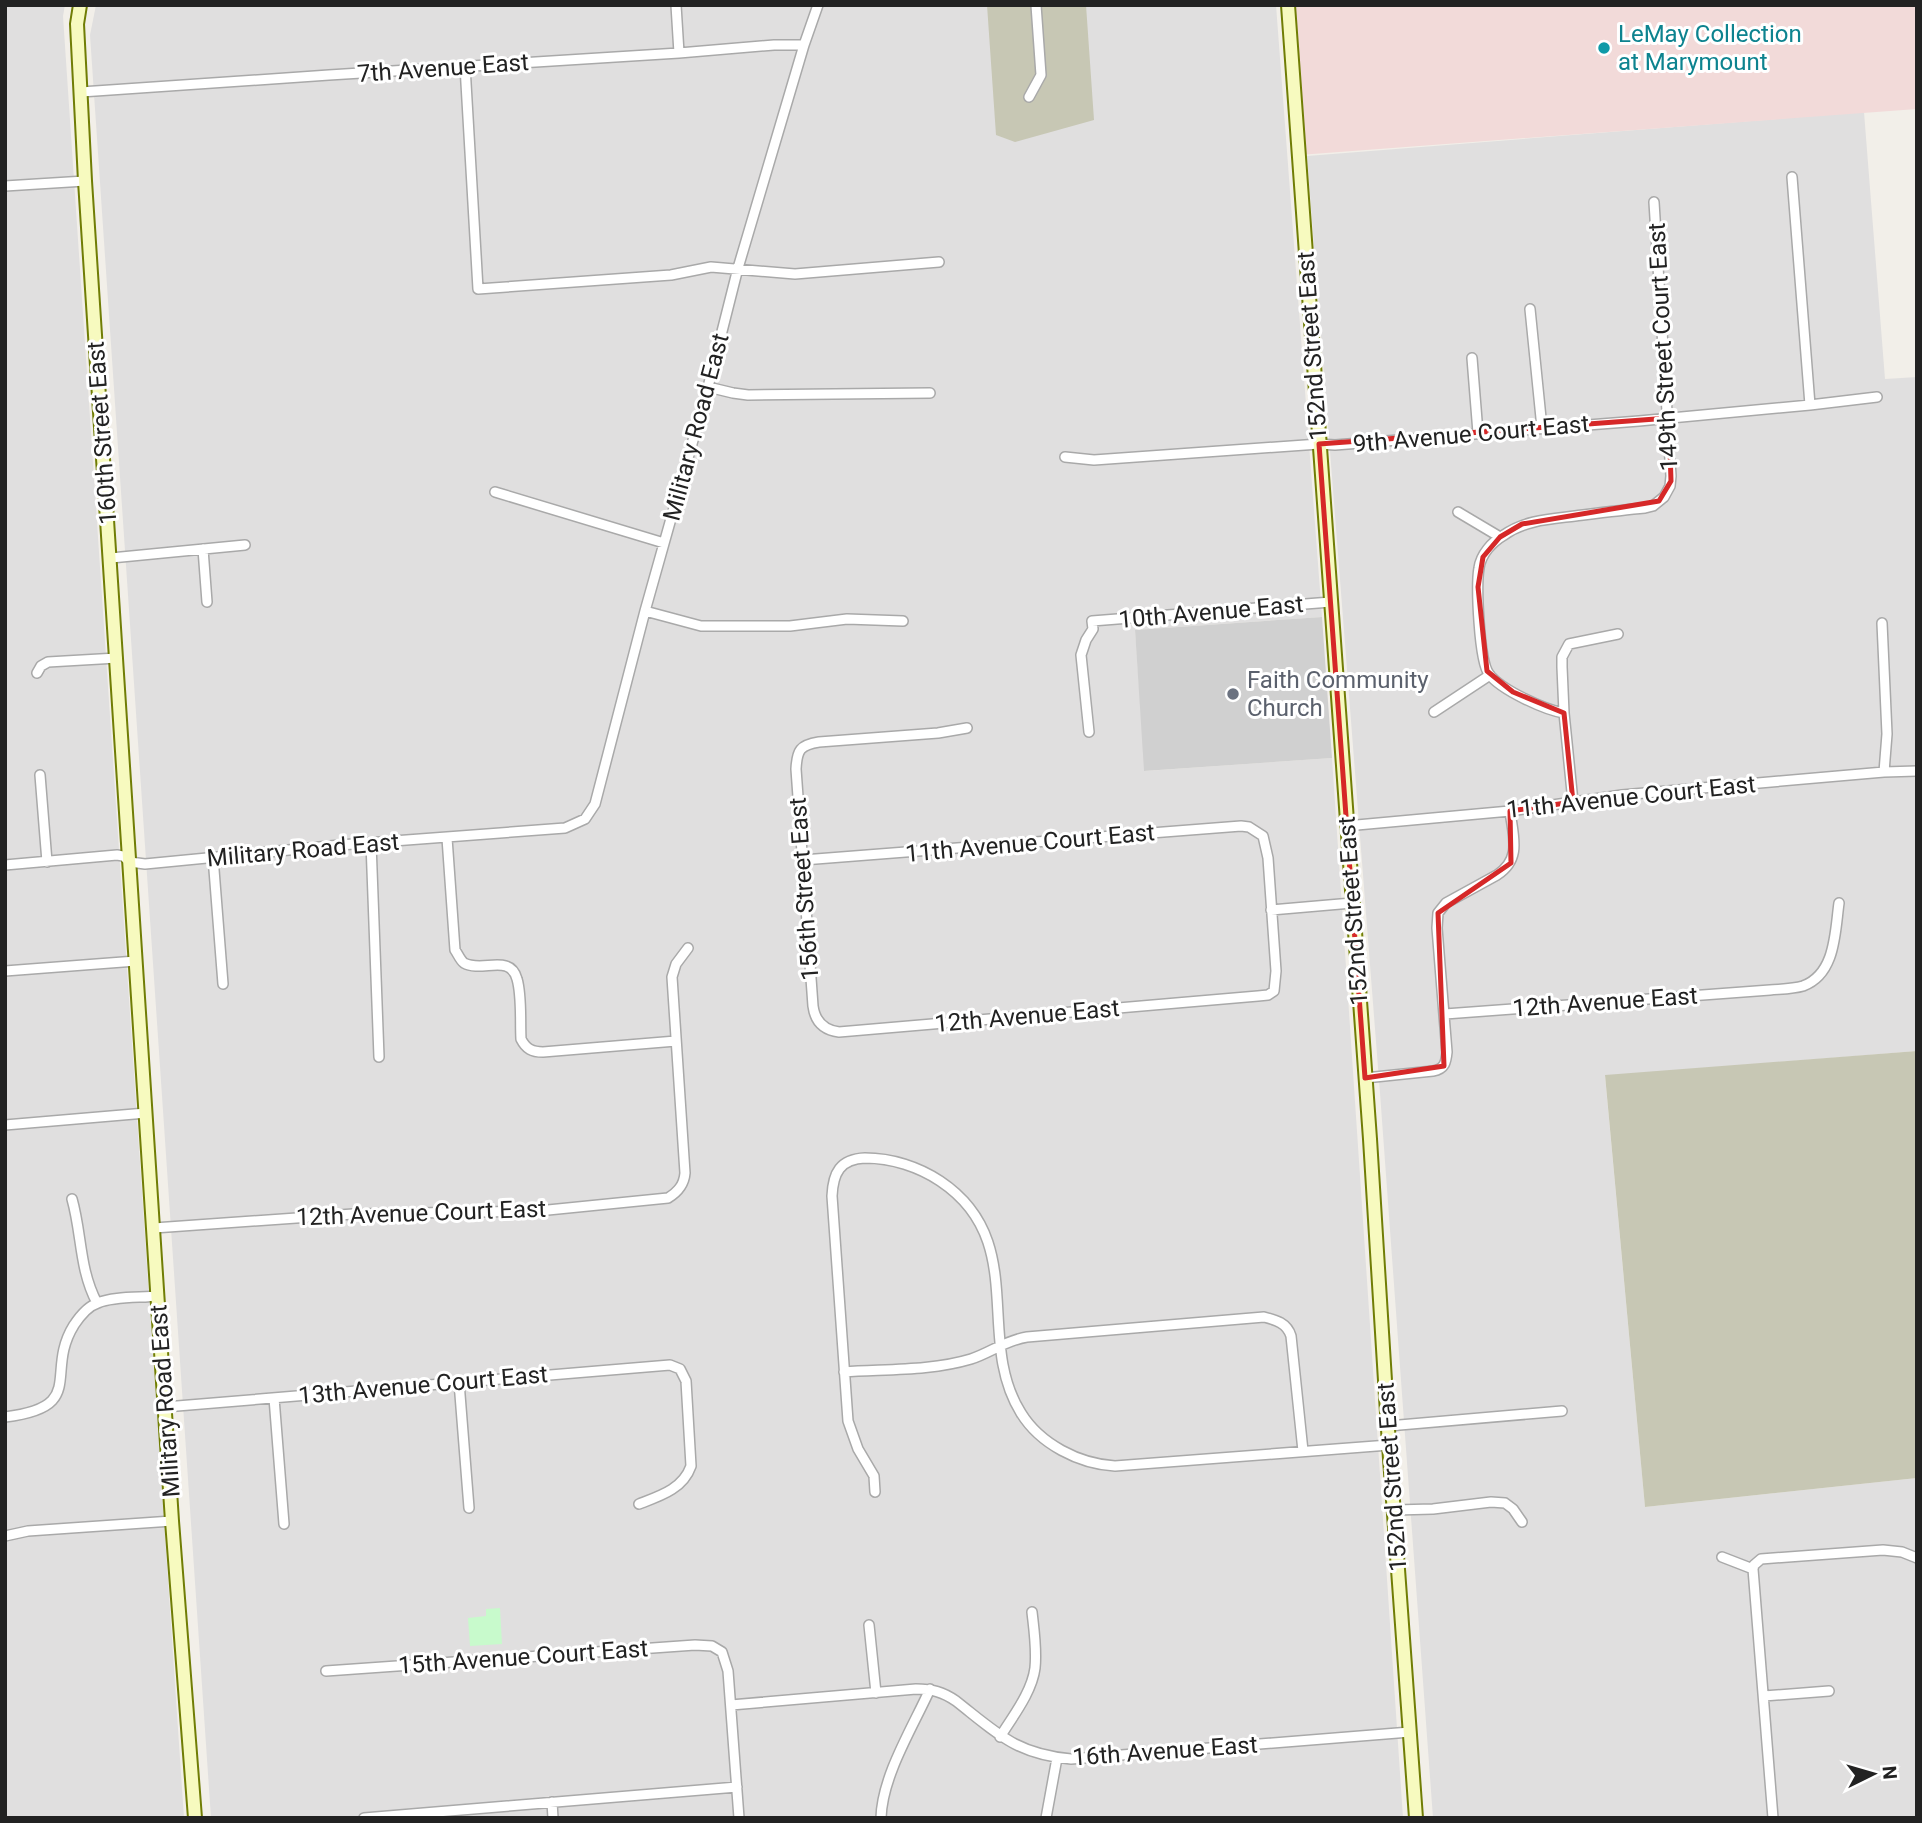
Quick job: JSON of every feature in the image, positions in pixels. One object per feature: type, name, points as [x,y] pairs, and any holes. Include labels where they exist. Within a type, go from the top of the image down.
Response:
[{"type":"street","name":"160th Street East","points":[[80,5],[77,24],[85,181],[130,862]]},
{"type":"street","points":[[676,5],[679,53]]},
{"type":"street","name":"Military Road East","points":[[195,1818],[172,1521],[130,862],[145,864],[565,828],[589,815],[595,804],[738,268],[818,5]]},
{"type":"street","points":[[1029,97],[1041,75],[1037,5]]},
{"type":"street","name":"152nd Street East","points":[[1288,5],[1416,1818]]},
{"type":"street","name":"7th Avenue East","points":[[81,92],[679,53],[774,44],[804,45]]},
{"type":"street","points":[[465,66],[478,289],[671,275],[711,267],[795,274],[939,262]]},
{"type":"street","points":[[1792,177],[1810,405]]},
{"type":"street","points":[[5,186],[85,181]]},
{"type":"street","name":"149th Street Court East","points":[[1500,537],[1530,522],[1653,506],[1668,491],[1671,476],[1669,418],[1654,202]]},
{"type":"street","points":[[1530,309],[1542,428]]},
{"type":"street","points":[[1472,358],[1478,433]]},
{"type":"street","points":[[708,387],[748,395],[930,393]]},
{"type":"street","name":"9th Avenue Court East","points":[[1065,457],[1094,460],[1335,445],[1669,418],[1877,397]]},
{"type":"street","points":[[495,492],[664,542]]},
{"type":"street","points":[[1458,512],[1500,537],[1486,551],[1479,567],[1482,651],[1487,671],[1499,683],[1531,702],[1564,713]]},
{"type":"street","points":[[111,558],[245,545]]},
{"type":"street","points":[[203,549],[207,602]]},
{"type":"street","name":"10th Avenue East","points":[[1089,732],[1082,655],[1093,629],[1092,621],[1331,602]]},
{"type":"street","points":[[645,611],[701,626],[790,625],[847,620],[903,621]]},
{"type":"street","points":[[1882,623],[1887,734],[1884,772]]},
{"type":"street","points":[[1573,802],[1564,713],[1562,657],[1569,644],[1618,634]]},
{"type":"street","points":[[37,673],[41,666],[48,662],[117,657]]},
{"type":"street","points":[[1434,712],[1490,675]]},
{"type":"street","name":"156th Street East","points":[[824,1027],[816,1019],[813,1006],[796,755],[804,746],[819,741],[938,733],[967,728]]},
{"type":"street","name":"11th Avenue Court East","points":[[1346,826],[1510,811],[1622,795],[1917,771]]},
{"type":"street","points":[[40,775],[47,862]]},
{"type":"street","points":[[1364,1078],[1439,1070],[1446,1063],[1438,914],[1446,903],[1497,875],[1511,863],[1514,845],[1510,811]]},
{"type":"street","name":"11th Avenue Court East","points":[[803,860],[1241,826],[1250,827],[1263,836],[1271,910]]},
{"type":"street","points":[[447,838],[455,950],[463,962],[474,965],[503,964],[514,971],[518,982],[521,1039],[525,1046],[535,1052],[676,1041],[672,977],[676,964],[688,948]]},
{"type":"street","points":[[371,844],[379,1057]]},
{"type":"street","points":[[5,865],[117,855],[130,862]]},
{"type":"street","points":[[213,857],[223,984]]},
{"type":"street","points":[[1271,910],[1352,903]]},
{"type":"street","name":"12th Avenue East","points":[[1445,1014],[1770,990],[1804,985],[1817,978],[1829,960],[1839,903]]},
{"type":"street","name":"12th Avenue East","points":[[824,1027],[839,1032],[1268,995],[1275,986],[1276,971],[1271,910]]},
{"type":"street","points":[[5,971],[136,961]]},
{"type":"street","name":"12th Avenue Court East","points":[[154,1228],[328,1215],[538,1211],[668,1198],[682,1185],[685,1173],[676,1041]]},
{"type":"street","points":[[5,1125],[146,1114]]},
{"type":"street","points":[[875,1492],[874,1476],[858,1449],[848,1421],[832,1196],[834,1177],[840,1167],[861,1158],[885,1160],[918,1169],[934,1177],[963,1199],[982,1226],[992,1253],[1001,1345],[1012,1397],[1022,1414],[1043,1437],[1073,1455],[1095,1463],[1115,1466],[1389,1445]]},
{"type":"street","points":[[72,1199],[78,1221],[82,1261],[97,1303]]},
{"type":"street","points":[[5,1417],[35,1411],[53,1400],[59,1392],[65,1341],[79,1317],[97,1303],[158,1296]]},
{"type":"street","points":[[845,1372],[939,1365],[971,1359],[1016,1339],[1027,1337],[1250,1318],[1274,1319],[1286,1325],[1291,1336],[1303,1451]]},
{"type":"street","name":"13th Avenue Court East","points":[[165,1406],[670,1365],[680,1369],[686,1381],[691,1466],[678,1486],[639,1504]]},
{"type":"street","points":[[459,1382],[469,1508]]},
{"type":"street","points":[[274,1398],[284,1524]]},
{"type":"street","points":[[1388,1426],[1562,1411]]},
{"type":"street","points":[[1395,1510],[1499,1502],[1508,1504],[1522,1522]]},
{"type":"street","points":[[5,1536],[28,1531],[172,1521]]},
{"type":"street","points":[[1773,1818],[1754,1565],[1761,1559],[1884,1550],[1902,1552],[1917,1558]]},
{"type":"street","points":[[1722,1557],[1753,1569]]},
{"type":"street","points":[[1000,1737],[1027,1692],[1035,1668],[1032,1612]]},
{"type":"street","points":[[869,1625],[876,1693]]},
{"type":"street","name":"15th Avenue Court East","points":[[327,1671],[706,1645],[719,1648],[722,1652],[728,1671],[731,1705]]},
{"type":"street","points":[[740,1818],[731,1705],[930,1689],[888,1782],[881,1818]]},
{"type":"street","name":"16th Avenue East","points":[[930,1689],[956,1701],[1000,1737],[1036,1754],[1057,1758],[1093,1759],[1410,1732]]},
{"type":"street","points":[[1764,1696],[1829,1691]]},
{"type":"street","points":[[1046,1818],[1057,1758]]},
{"type":"street","points":[[364,1818],[737,1787]]},
{"type":"street","points":[[552,1802],[553,1818]]},
{"type":"highlighted area","points":[[1669,418],[1671,481],[1659,501],[1522,524],[1500,537],[1483,557],[1478,587],[1487,671],[1513,692],[1564,713],[1573,802],[1510,811],[1511,863],[1438,913],[1444,1066],[1365,1078],[1319,444]]},
{"type":"shaded area","points":[[5,5],[65,5],[63,16],[184,1818],[5,1818]]},
{"type":"shaded area","points":[[96,5],[1276,5],[1322,617],[1135,630],[1145,771],[1332,758],[1403,1818],[211,1818],[90,35]]},
{"type":"shaded area","points":[[987,5],[1086,5],[1094,120],[1015,142],[996,135]]},
{"type":"shaded area","name":"LeMay Collection at Marymount","points":[[1288,5],[1917,5],[1917,109],[1299,155]]},
{"type":"shaded area","points":[[1864,112],[1885,379],[1917,377],[1917,1051],[1605,1076],[1645,1507],[1917,1478],[1917,1818],[1433,1818],[1307,156]]},
{"type":"shaded area","name":"Faith Community Church","points":[[1322,617],[1332,758],[1144,771],[1135,630]]},
{"type":"shaded area","points":[[1917,1051],[1917,1478],[1645,1507],[1605,1075]]},
{"type":"green space","points":[[500,1608],[502,1644],[470,1646],[468,1618],[486,1616],[486,1609]]},
{"type":"place","name":"LeMay Collection at Marymount","points":[[1604,48]]},
{"type":"place","name":"Faith Community Church","points":[[1233,694]]}]
